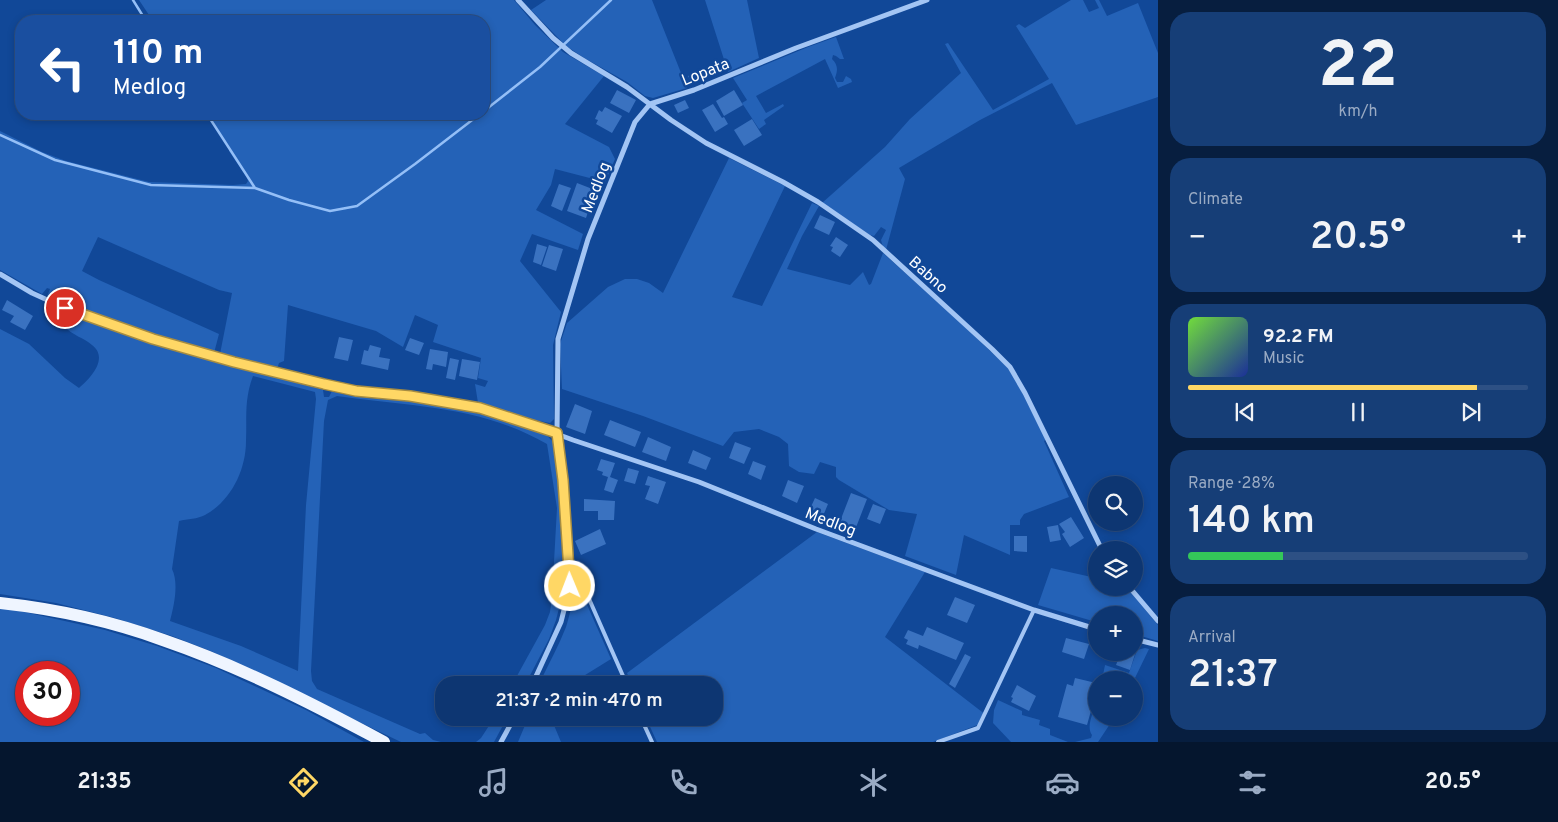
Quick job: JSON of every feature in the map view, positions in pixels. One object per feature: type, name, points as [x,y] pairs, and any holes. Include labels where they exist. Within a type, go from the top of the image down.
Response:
[{"type":"main road","points":[[0,603],[91,619],[162,639],[222,663],[384,742]]},
{"type":"street","points":[[518,0],[571,53],[627,87],[650,104]]},
{"type":"street","name":"Lopata","points":[[650,104],[694,90],[796,48],[927,0]]},
{"type":"street","name":"Medlog","points":[[557,433],[558,346],[563,317],[588,239],[634,122],[650,104]]},
{"type":"street","name":"Babno","points":[[650,104],[706,143],[818,202],[873,240],[992,349],[1010,367],[1025,393],[1098,541]]},
{"type":"street","name":"Medlog","points":[[0,274],[32,293],[65,308],[153,339],[216,357],[356,391],[410,396],[480,408],[699,482],[816,529],[1034,610],[1088,627]]},
{"type":"street","points":[[536,676],[561,622],[570,586],[563,480],[557,433]]},
{"type":"street","points":[[1137,596],[1158,620]]},
{"type":"street","points":[[1143,641],[1158,645]]},
{"type":"street","points":[[501,742],[510,726]]},
{"type":"lane","points":[[570,586],[586,592],[623,676]]},
{"type":"lane","points":[[938,742],[978,728],[1034,610]]},
{"type":"lane","points":[[645,726],[652,742]]},
{"type":"shaded area","points":[[139,0],[514,0],[535,25],[563,52],[604,76],[565,124],[609,147],[615,159],[605,182],[555,169],[551,185],[536,210],[583,234],[578,250],[532,234],[520,261],[561,312],[553,345],[554,419],[550,423],[529,419],[478,403],[475,384],[485,387],[488,381],[478,378],[481,358],[433,342],[438,325],[415,315],[403,347],[376,331],[288,305],[284,361],[279,363],[277,369],[220,354],[232,293],[219,290],[98,237],[82,271],[219,334],[214,353],[88,314],[47,296],[50,289],[47,288],[42,294],[0,270],[0,131],[42,152],[66,161],[149,182],[233,185],[246,184],[248,181],[212,120],[490,120],[490,15],[149,15]]},
{"type":"shaded area","points":[[546,0],[652,0],[687,88],[653,98],[645,96],[627,82],[566,46],[531,10]]},
{"type":"shaded area","points":[[705,0],[747,0],[759,58],[728,72]]},
{"type":"shaded area","points":[[1071,0],[1083,0],[1089,12],[1099,8],[1095,0],[1099,0],[1107,16],[1138,3],[1158,53],[1158,97],[1076,125],[1052,83],[980,120],[899,168],[905,179],[886,250],[881,240],[886,230],[881,227],[874,236],[870,235],[822,203],[885,147],[910,119],[961,73],[945,44],[948,43],[993,110],[1049,79],[1016,26],[1019,24],[1025,28]]},
{"type":"shaded area","points":[[836,37],[844,59],[833,55],[832,59],[837,68],[835,78],[837,82],[843,82],[846,76],[852,82],[838,88],[825,59],[756,96],[766,113],[783,104],[784,106],[764,120],[766,124],[759,129],[742,103],[747,100],[733,78]]},
{"type":"shaded area","points":[[729,158],[785,186],[732,297],[762,306],[812,203],[819,206],[802,236],[787,269],[850,285],[863,272],[869,285],[883,253],[1008,368],[1046,439],[1044,441],[1069,497],[1024,514],[1020,520],[1020,525],[1010,525],[1010,555],[964,535],[956,575],[905,556],[917,514],[889,510],[839,480],[836,477],[836,467],[820,462],[814,474],[799,472],[789,466],[788,444],[779,437],[759,429],[734,432],[723,446],[643,416],[562,389],[560,344],[567,323],[608,287],[625,279],[637,279],[649,283],[663,293]]},
{"type":"shaded area","points":[[61,312],[134,338],[323,390],[324,397],[329,397],[332,391],[364,398],[419,402],[473,413],[525,426],[544,433],[553,442],[561,501],[560,523],[564,577],[562,597],[556,620],[549,639],[530,676],[517,676],[545,625],[550,612],[552,598],[557,508],[547,444],[522,431],[496,422],[445,410],[337,396],[328,400],[324,421],[311,671],[312,681],[317,689],[420,734],[425,733],[433,740],[441,742],[401,742],[213,652],[172,636],[115,618],[56,603],[0,594],[0,329],[29,344],[65,378],[79,388],[93,373],[99,362],[99,356],[97,350],[92,345],[65,327],[59,316]],"holes":[[[253,376],[315,392],[316,399],[306,505],[298,671],[241,646],[170,621],[175,588],[172,569],[179,521],[202,516],[214,509],[229,493],[240,473],[245,452],[247,401]]]},
{"type":"shaded area","points":[[817,532],[925,572],[885,637],[986,715],[980,724],[933,742],[657,742],[650,726],[723,726],[723,676],[628,676],[627,673]]},
{"type":"shaded area","points":[[1051,568],[1088,576],[1088,596],[1134,596],[1142,606],[1088,606],[1088,620],[1038,605]]},
{"type":"shaded area","points":[[584,598],[611,659],[584,676],[543,676],[566,627],[574,601]]},
{"type":"shaded area","points":[[1143,607],[1158,625],[1158,641],[1143,637]]},
{"type":"shaded area","points":[[0,608],[105,630],[157,646],[216,668],[306,710],[364,742],[0,742]]},
{"type":"shaded area","points":[[1143,648],[1149,649],[1138,671],[1130,671],[1133,661],[1143,661]]},
{"type":"shaded area","points":[[1105,665],[1123,671],[1104,671]]},
{"type":"shaded area","points":[[998,700],[1022,711],[1022,715],[1040,720],[1039,725],[1050,729],[1050,735],[1068,742],[1011,742],[993,723],[994,710]]},
{"type":"shaded area","points":[[489,726],[503,726],[494,742],[476,742]]},
{"type":"shaded area","points":[[525,726],[554,726],[561,742],[518,742]]},
{"type":"shaded area","points":[[1090,726],[1109,726],[1098,742],[1075,742],[1091,738]]},
{"type":"building","points":[[704,70],[707,77],[692,84],[688,76]]},
{"type":"building","points":[[617,90],[636,100],[629,113],[610,103]]},
{"type":"building","points":[[734,90],[743,105],[724,116],[716,101]]},
{"type":"building","points":[[685,100],[689,108],[678,113],[674,105]]},
{"type":"building","points":[[713,104],[728,124],[715,132],[702,110]]},
{"type":"building","points":[[605,107],[622,116],[612,133],[596,124],[598,120],[595,119],[599,110],[602,112]]},
{"type":"building","points":[[752,119],[762,135],[744,146],[734,130]]},
{"type":"building","points":[[577,183],[595,190],[586,218],[567,211]]},
{"type":"building","points":[[559,184],[571,188],[562,211],[551,206]]},
{"type":"building","points":[[820,215],[835,222],[829,235],[814,228]]},
{"type":"building","points":[[836,237],[848,245],[840,257],[831,251],[833,247],[830,246]]},
{"type":"building","points":[[537,244],[547,247],[541,265],[533,262]]},
{"type":"building","points":[[549,245],[563,249],[556,271],[542,266]]},
{"type":"building","points":[[7,300],[33,316],[25,330],[10,322],[14,316],[2,310]]},
{"type":"building","points":[[339,337],[353,340],[348,361],[334,358]]},
{"type":"building","points":[[410,338],[424,343],[419,355],[405,350]]},
{"type":"building","points":[[370,345],[381,348],[379,357],[390,359],[388,370],[361,364],[364,350],[368,351]]},
{"type":"building","points":[[430,349],[448,352],[446,367],[433,364],[432,370],[426,369]]},
{"type":"building","points":[[450,358],[459,360],[455,380],[446,378]]},
{"type":"building","points":[[462,359],[480,362],[477,380],[459,376]]},
{"type":"building","points":[[575,404],[592,411],[585,434],[566,427]]},
{"type":"building","points":[[610,420],[641,432],[635,447],[604,435]]},
{"type":"building","points":[[648,437],[671,447],[666,461],[642,452]]},
{"type":"building","points":[[735,442],[751,448],[744,464],[729,458]]},
{"type":"building","points":[[693,450],[711,458],[706,470],[688,463]]},
{"type":"building","points":[[601,459],[615,463],[610,477],[618,480],[613,493],[604,490],[608,477],[602,475],[603,472],[597,470]]},
{"type":"building","points":[[753,461],[766,466],[761,480],[748,474]]},
{"type":"building","points":[[628,468],[639,471],[635,484],[624,481]]},
{"type":"building","points":[[648,476],[666,482],[658,504],[645,499],[650,486],[645,485]]},
{"type":"building","points":[[788,480],[804,486],[797,503],[782,496]]},
{"type":"building","points":[[851,493],[867,499],[855,530],[839,524]]},
{"type":"building","points":[[815,498],[828,504],[823,516],[809,511]]},
{"type":"building","points":[[584,499],[615,501],[614,520],[598,520],[598,511],[584,511]]},
{"type":"building","points":[[873,504],[886,509],[880,524],[867,519]]},
{"type":"building","points":[[1071,517],[1084,538],[1070,547],[1062,534],[1065,532],[1059,524]]},
{"type":"building","points":[[1058,525],[1061,540],[1050,542],[1047,527]]},
{"type":"building","points":[[600,529],[606,544],[581,555],[575,541]]},
{"type":"building","points":[[1014,536],[1027,536],[1027,552],[1014,551]]},
{"type":"building","points":[[955,597],[975,605],[967,623],[947,615]]},
{"type":"building","points":[[927,627],[964,643],[956,660],[919,645],[918,649],[906,644],[908,640],[904,638],[908,630],[923,636]]},
{"type":"building","points":[[1066,638],[1088,644],[1084,659],[1062,652]]},
{"type":"building","points":[[965,654],[971,657],[955,688],[949,684]]},
{"type":"building","points":[[1118,661],[1133,661],[1130,670],[1116,665]]},
{"type":"building","points":[[1075,678],[1088,681],[1087,725],[1058,717],[1067,684],[1073,686]]},
{"type":"building","points":[[1017,685],[1036,696],[1029,711],[1011,702],[1013,698],[1011,697]]},
{"type":"waterway","points":[[133,0],[142,15]]},
{"type":"waterway","points":[[490,106],[540,67],[611,0]]},
{"type":"waterway","points":[[211,120],[255,188]]},
{"type":"waterway","points":[[0,135],[55,160],[151,185],[255,188],[289,200],[330,211],[357,206],[472,120]]},
{"type":"route","points":[[65,308],[153,339],[234,362],[356,391],[410,396],[480,408],[557,433],[563,480],[570,563],[570,586]]}]
